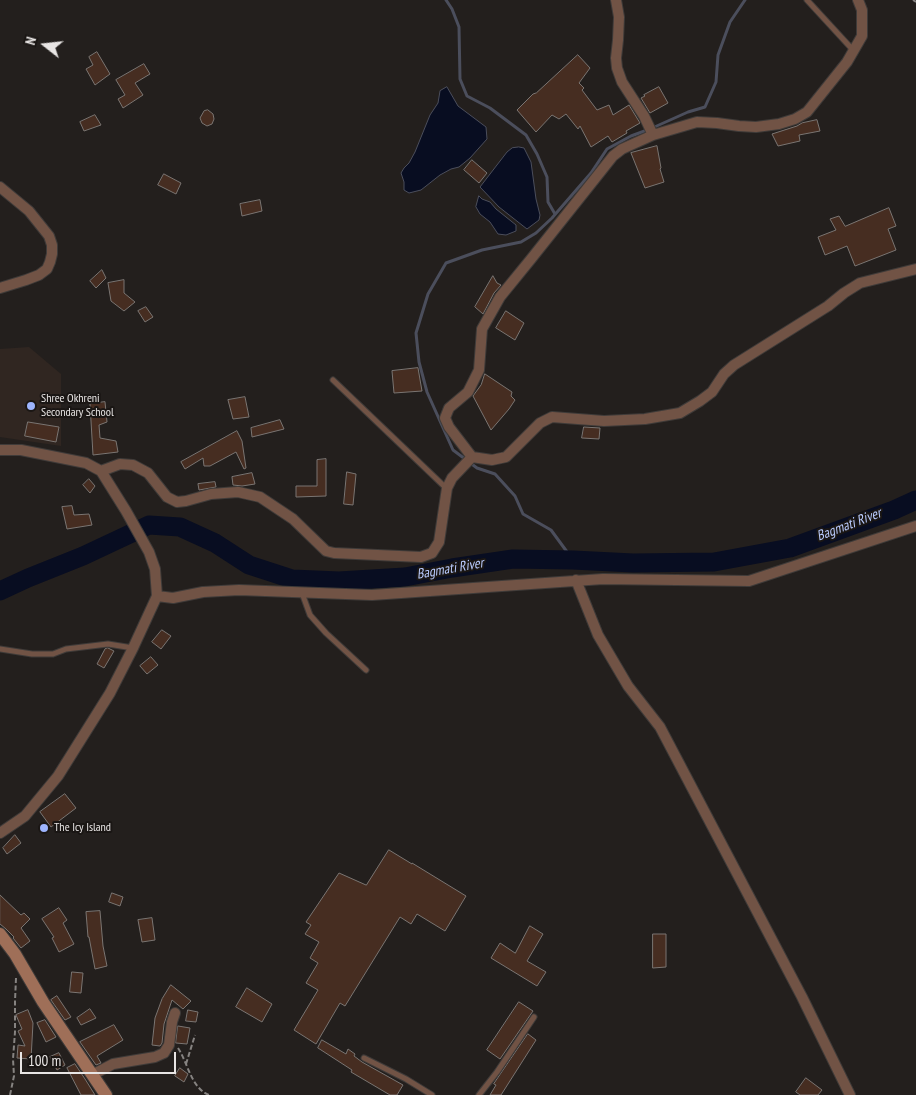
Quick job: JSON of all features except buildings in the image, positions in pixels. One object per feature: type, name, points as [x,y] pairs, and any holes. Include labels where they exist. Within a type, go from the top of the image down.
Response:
[{"type":"main road","points":[[0,934],[106,1095]]},
{"type":"street","points":[[616,0],[619,17],[617,68],[622,82],[644,116],[653,135]]},
{"type":"street","points":[[858,0],[862,10],[862,36],[847,62],[807,112],[795,119],[779,124],[756,127],[697,122],[653,135],[622,149],[613,156],[500,297],[482,329],[479,370],[468,392],[449,408],[445,418],[449,427],[472,457],[492,460],[506,457],[540,423],[552,416],[604,421],[645,419],[680,413],[712,392],[724,374],[734,365],[828,306],[860,283],[916,269]]},
{"type":"street","points":[[0,187],[29,211],[49,236],[52,254],[47,269],[26,280],[0,288]]},
{"type":"street","points":[[0,450],[21,450],[86,463],[101,471],[149,552],[155,569],[157,596],[134,648],[110,692],[58,776],[25,816],[0,833]]},
{"type":"street","points":[[101,471],[120,464],[133,465],[148,473],[167,497],[177,502],[211,494],[238,492],[260,496],[293,519],[326,551],[409,558],[421,557],[432,553],[439,542],[447,488],[452,478],[472,457]]},
{"type":"street","points":[[157,596],[173,598],[203,592],[239,590],[372,594],[603,579],[749,581],[916,526]]},
{"type":"street","points":[[576,580],[598,635],[628,686],[660,727],[802,997],[850,1095]]},
{"type":"street","points":[[92,1075],[113,1064],[155,1057],[164,1053],[169,1045],[175,1013]]},
{"type":"lane","points":[[807,0],[854,50]]},
{"type":"lane","points":[[333,380],[447,488]]},
{"type":"lane","points":[[302,592],[310,615],[326,633],[366,670]]},
{"type":"lane","points":[[0,649],[32,654],[53,654],[66,649],[108,644],[134,648]]},
{"type":"lane","points":[[479,1095],[534,1017]]},
{"type":"lane","points":[[364,1058],[406,1079],[432,1095]]},
{"type":"path","points":[[10,1095],[14,1076],[12,1058],[15,1032],[16,973],[21,964]]},
{"type":"path","points":[[186,1064],[195,1035]]},
{"type":"path","points":[[182,1055],[191,1076],[201,1091],[209,1095]]},
{"type":"shaded area","name":"Shree Okhreni Secondary School","points":[[29,347],[61,374],[61,446],[0,437],[0,349]]},
{"type":"water","points":[[447,87],[458,106],[486,127],[487,139],[459,167],[440,175],[421,190],[409,193],[404,190],[401,173],[415,152],[430,115],[438,103],[440,91]]},
{"type":"water","points":[[512,148],[524,148],[531,162],[540,215],[539,220],[527,229],[499,207],[480,187],[507,152]]},
{"type":"water","points":[[479,196],[490,202],[516,225],[516,231],[506,235],[498,234],[476,207]]},
{"type":"waterway","points":[[446,0],[452,9],[459,27],[460,79],[467,96],[490,108],[526,135],[547,177],[548,202],[555,214]]},
{"type":"waterway","points":[[573,560],[551,530],[523,514],[515,496],[495,474],[477,468],[453,450],[427,392],[419,362],[416,333],[428,294],[446,263],[482,250],[521,242],[536,233],[552,218],[591,173],[607,149],[631,136],[688,112],[705,107],[716,82],[718,55],[730,22],[745,0]]},
{"type":"waterway","name":"Bagmati River","points":[[0,591],[83,556],[149,525],[180,527],[215,543],[249,565],[292,579],[339,581],[405,577],[513,559],[633,563],[714,562],[790,548],[894,510],[916,500]]},
{"type":"place","name":"Shree Okhreni Secondary School","points":[[31,406]]},
{"type":"place","name":"The Icy Island","points":[[44,828]]}]
